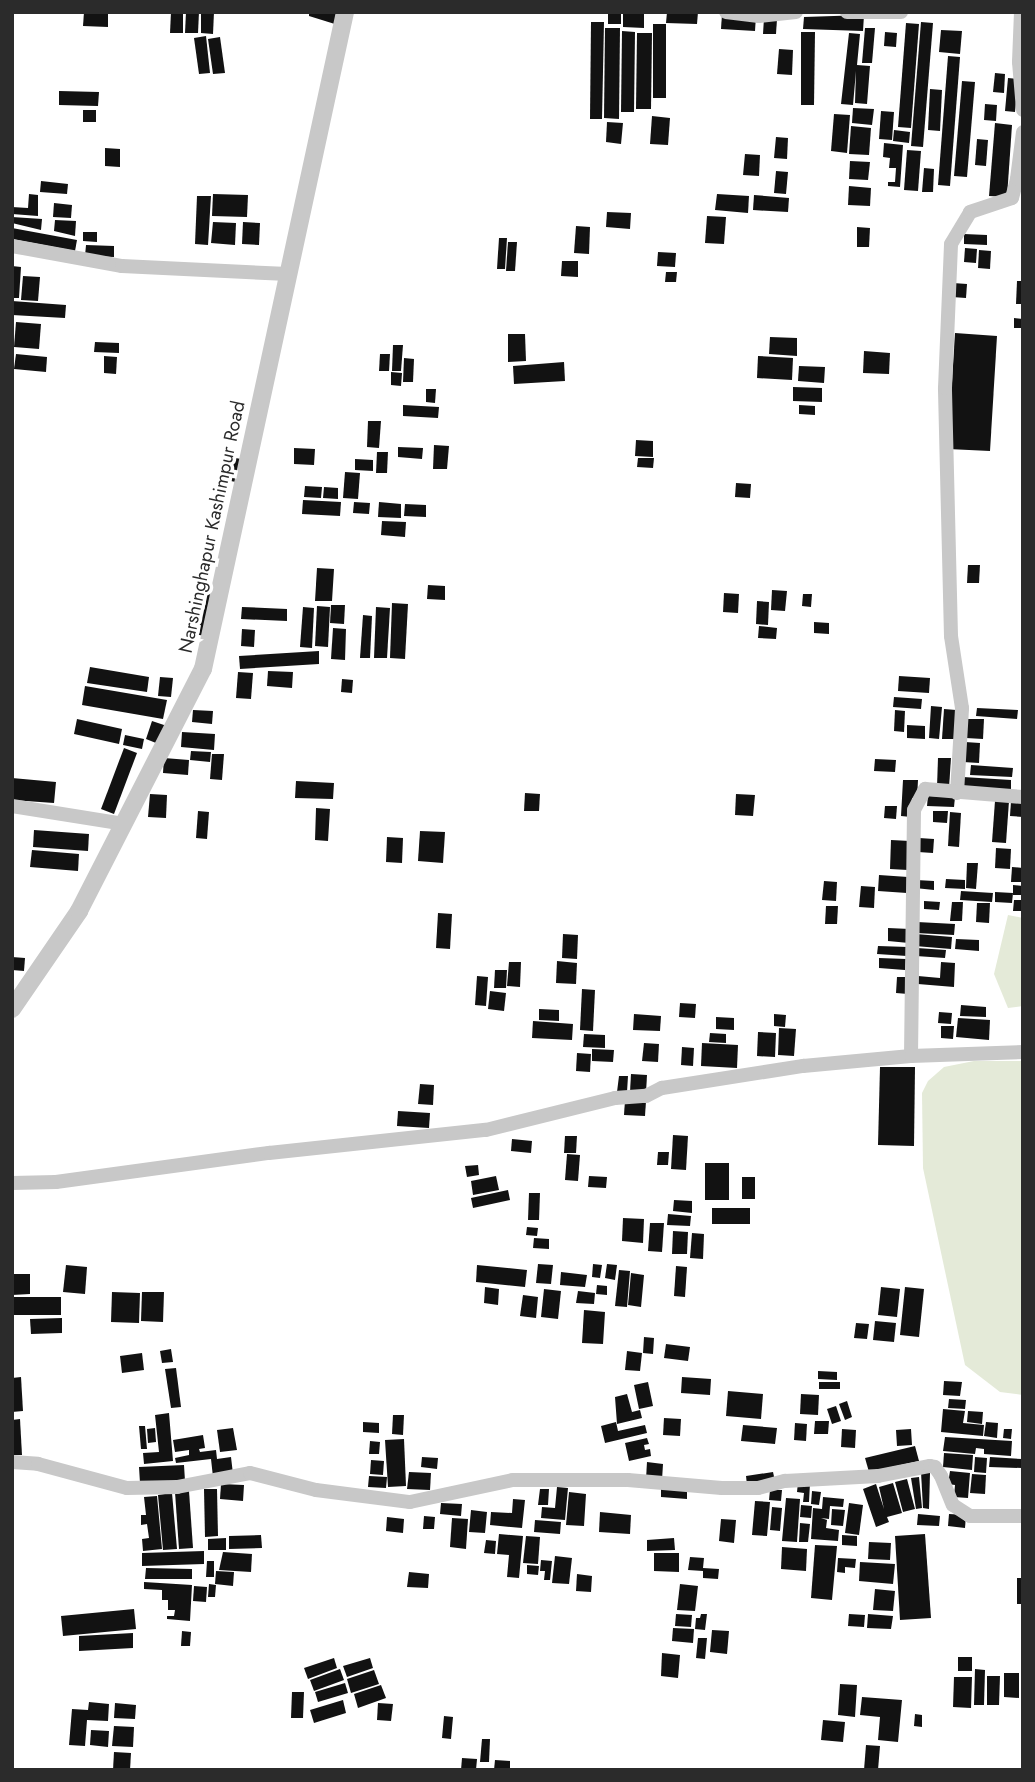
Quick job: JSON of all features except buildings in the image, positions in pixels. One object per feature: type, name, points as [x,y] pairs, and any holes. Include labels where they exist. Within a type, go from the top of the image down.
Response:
[{"type":"street","name":"Narshinghapur Kashimpur Road","points":[[12,1009],[79,911],[203,669],[345,12]]},
{"type":"street","points":[[726,12],[759,16],[796,12]]},
{"type":"street","points":[[847,12],[901,12]]},
{"type":"street","points":[[1021,12],[1019,62],[1023,110]]},
{"type":"street","points":[[957,793],[962,708],[951,636],[945,388],[951,244],[970,212],[1012,198],[1023,132]]},
{"type":"street","points":[[12,246],[122,266],[288,274]]},
{"type":"street","points":[[911,1056],[914,810],[925,789],[1023,797]]},
{"type":"street","points":[[12,806],[124,824]]},
{"type":"street","points":[[12,1183],[56,1182],[269,1153],[486,1130],[615,1098],[646,1096],[662,1088],[803,1066],[911,1056],[1023,1052]]},
{"type":"street","points":[[12,1462],[38,1464],[113,1485],[146,1490],[250,1473],[316,1490],[410,1502],[513,1480],[628,1480],[722,1488],[758,1488],[785,1481],[878,1476],[930,1466],[935,1467],[941,1476],[953,1505],[970,1516],[1023,1516]]},
{"type":"green space","points":[[1008,915],[1023,918],[1023,1006],[1008,1008],[994,974]]},
{"type":"green space","points":[[974,1061],[1023,1061],[1023,1395],[1000,1392],[965,1365],[923,1168],[922,1093],[928,1081],[944,1067]]}]
